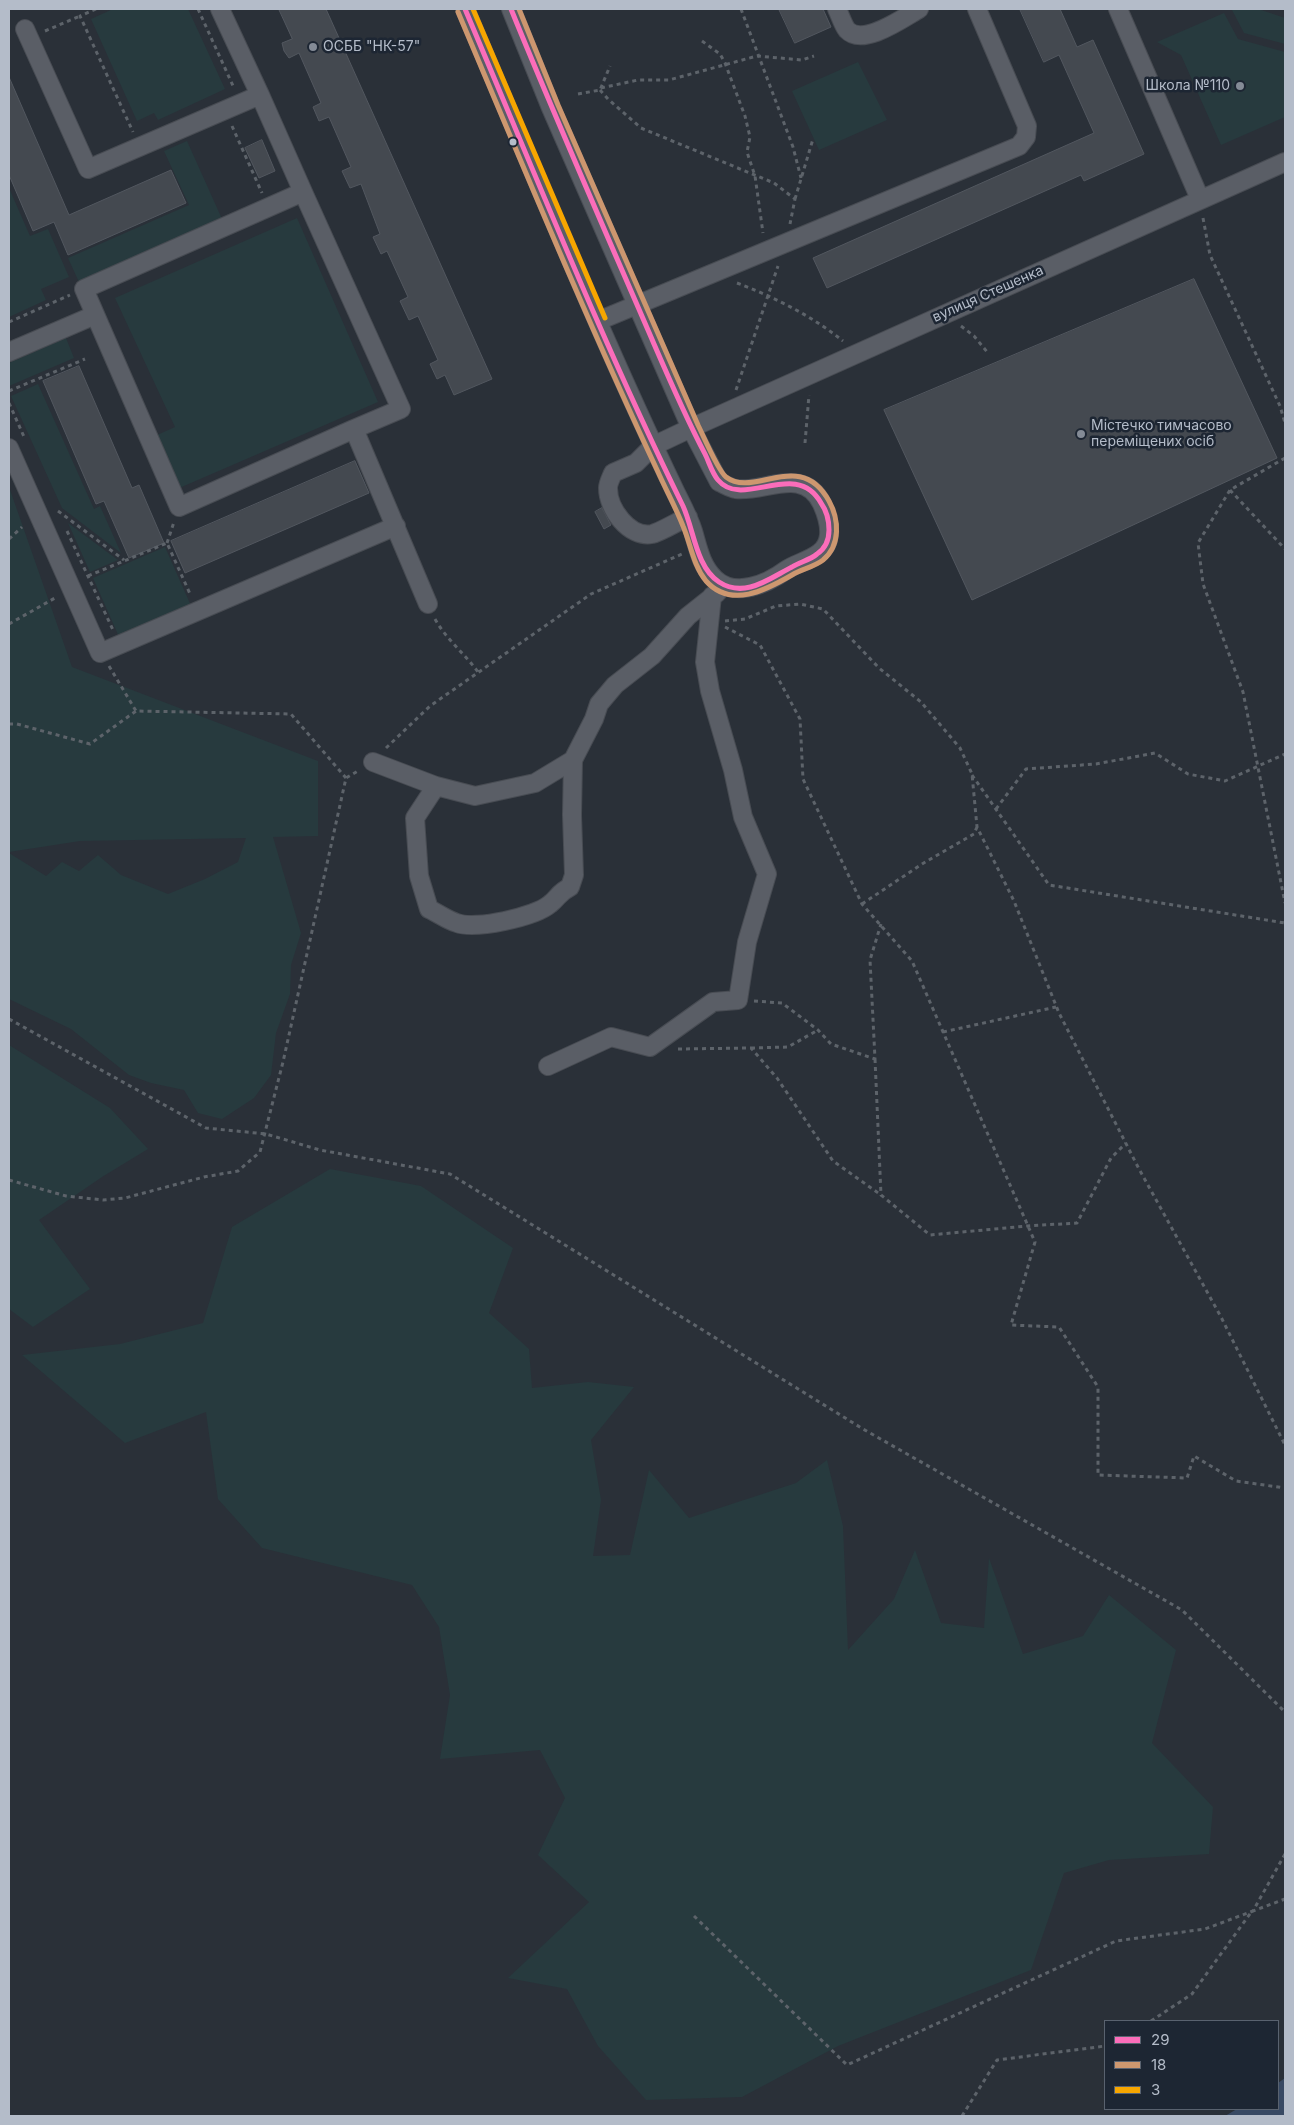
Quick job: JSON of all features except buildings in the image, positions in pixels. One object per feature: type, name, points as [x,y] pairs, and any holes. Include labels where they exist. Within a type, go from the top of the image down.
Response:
[{"type":"street","points":[[220,9],[260,95],[401,409],[179,507],[84,290],[303,192]]},
{"type":"street","points":[[465,9],[598,321],[653,446],[688,517],[696,548],[705,567],[714,579],[718,592],[709,619],[705,662],[710,691],[733,770],[743,817],[767,874],[747,942],[738,1000],[713,1002],[650,1047],[611,1037],[548,1066]]},
{"type":"street","points":[[436,786],[415,818],[419,876],[430,909],[458,924],[492,924],[550,905],[559,893],[570,887],[574,875],[573,760],[594,719],[599,704],[615,685],[652,656],[688,616],[718,592],[744,589],[781,574],[791,567],[811,560],[825,547],[829,536],[826,514],[818,495],[803,485],[776,483],[736,489],[719,482],[691,428],[511,9]]},
{"type":"street","points":[[837,9],[847,30],[856,36],[869,36],[919,9]]},
{"type":"street","points":[[598,321],[1019,146],[1026,137],[1027,126],[977,9]]},
{"type":"street","points":[[1118,9],[1200,199]]},
{"type":"street","points":[[25,29],[88,169],[260,95]]},
{"type":"street","name":"вулиця Стешенка","points":[[688,517],[652,534],[634,532],[624,525],[610,500],[608,487],[613,474],[636,463],[653,446],[691,428],[1285,162]]},
{"type":"street","points":[[9,352],[95,315]]},
{"type":"street","points":[[354,429],[428,604]]},
{"type":"street","points":[[9,448],[100,653],[396,526]]},
{"type":"street","points":[[373,762],[436,786],[476,796],[535,783],[573,760]]},
{"type":"path","points":[[25,29],[39,34],[96,9]]},
{"type":"path","points":[[198,9],[235,92]]},
{"type":"path","points":[[741,9],[793,147],[802,178]]},
{"type":"path","points":[[80,16],[134,134]]},
{"type":"path","points":[[702,41],[720,54],[745,116],[750,137],[747,152],[755,176],[766,251]]},
{"type":"path","points":[[578,94],[638,80],[670,80],[725,63],[758,56],[802,60],[814,56]]},
{"type":"path","points":[[600,89],[610,66]]},
{"type":"path","points":[[600,89],[608,99],[641,128],[774,183],[795,199]]},
{"type":"path","points":[[224,110],[268,208]]},
{"type":"path","points":[[732,410],[739,378],[786,243],[795,199],[813,139]]},
{"type":"path","points":[[1200,199],[1210,255],[1280,406],[1285,423]]},
{"type":"path","points":[[713,274],[768,294],[832,332],[858,353]]},
{"type":"path","points":[[9,322],[84,290]]},
{"type":"path","points":[[941,315],[954,321],[974,336],[988,353]]},
{"type":"path","points":[[9,391],[85,359]]},
{"type":"path","points":[[805,443],[811,374]]},
{"type":"path","points":[[1285,458],[1230,490],[1198,543],[1203,584],[1243,692],[1285,903]]},
{"type":"path","points":[[1230,490],[1285,549]]},
{"type":"path","points":[[58,511],[124,561]]},
{"type":"path","points":[[9,539],[22,527]]},
{"type":"path","points":[[88,576],[167,543],[198,611]]},
{"type":"path","points":[[9,624],[55,598]]},
{"type":"path","points":[[428,604],[444,635],[464,653],[478,672]]},
{"type":"path","points":[[709,619],[730,621],[746,619],[776,606],[800,604],[823,609],[879,668],[921,702],[960,748],[972,774],[1049,885],[1285,923]]},
{"type":"path","points":[[709,619],[760,645],[800,719],[803,779],[862,904],[881,923],[912,961],[1035,1242],[1011,1325],[1059,1328],[1098,1387],[1098,1474],[1188,1478],[1194,1456],[1236,1481],[1285,1488]]},
{"type":"path","points":[[100,653],[136,711]]},
{"type":"path","points":[[9,724],[17,724],[90,744],[136,711],[291,714],[346,778]]},
{"type":"path","points":[[996,809],[1026,769],[1096,764],[1155,753],[1188,774],[1225,781],[1285,754]]},
{"type":"path","points":[[972,774],[977,827],[1014,901],[1056,1007],[1126,1143],[1221,1317],[1285,1444]]},
{"type":"path","points":[[862,904],[922,864],[974,834],[977,827]]},
{"type":"path","points":[[881,923],[870,960],[881,1196]]},
{"type":"path","points":[[738,1000],[782,1003],[818,1030],[831,1044],[876,1059]]},
{"type":"path","points":[[943,1032],[1056,1007]]},
{"type":"path","points":[[9,1019],[206,1128],[266,1134],[320,1150],[450,1174],[863,1428],[1182,1610],[1285,1712]]},
{"type":"path","points":[[650,1047],[690,1050],[788,1047],[818,1030]]},
{"type":"path","points":[[751,1048],[777,1078],[834,1161],[930,1236],[1077,1223],[1111,1158],[1126,1143]]},
{"type":"path","points":[[9,1180],[66,1196],[103,1200],[125,1198],[204,1177],[238,1171],[260,1152],[266,1134]]},
{"type":"path","points":[[1153,2020],[1192,1994],[1252,1910],[1285,1854]]},
{"type":"path","points":[[694,1916],[847,2065],[1116,1941],[1205,1930],[1285,1898]]},
{"type":"path","points":[[962,2116],[997,2060],[1104,2046]]},
{"type":"green space","points":[[113,9],[188,9],[225,89],[158,120],[154,113],[137,121],[91,19]]},
{"type":"green space","points":[[1258,9],[1285,18],[1285,44],[1244,33],[1232,10]]},
{"type":"green space","name":"Школа №110","points":[[1224,13],[1238,39],[1285,52],[1285,117],[1221,145],[1181,55],[1157,42]]},
{"type":"green space","points":[[858,62],[887,120],[819,150],[792,91]]},
{"type":"green space","points":[[187,141],[222,219],[79,282],[68,258],[189,205],[164,151]]},
{"type":"green space","points":[[9,188],[30,236],[48,229],[69,277],[41,289],[46,300],[9,317]]},
{"type":"green space","points":[[297,218],[378,402],[177,489],[155,436],[175,427],[115,298]]},
{"type":"green space","points":[[66,338],[74,358],[9,386],[9,363]]},
{"type":"green space","points":[[38,384],[94,509],[100,506],[121,553],[62,508],[11,396]]},
{"type":"green space","points":[[9,487],[72,667],[318,761],[318,836],[273,837],[301,933],[291,965],[290,994],[276,1033],[271,1075],[254,1098],[222,1119],[198,1113],[184,1090],[151,1083],[129,1075],[71,1029],[9,999],[9,853],[46,876],[62,862],[79,871],[98,855],[121,875],[168,894],[205,879],[238,862],[246,838],[80,841],[9,852]]},
{"type":"green space","points":[[68,523],[118,560],[90,572]]},
{"type":"green space","points":[[165,547],[192,608],[120,639],[93,578]]},
{"type":"green space","points":[[9,1045],[110,1108],[148,1149],[102,1177],[39,1220],[90,1289],[33,1327],[9,1309]]},
{"type":"green space","points":[[330,1169],[421,1186],[513,1248],[489,1313],[529,1349],[532,1388],[588,1382],[634,1387],[591,1440],[601,1500],[593,1556],[630,1555],[649,1470],[689,1518],[796,1483],[827,1460],[843,1526],[848,1650],[894,1599],[915,1550],[941,1623],[984,1628],[989,1558],[1023,1654],[1083,1636],[1109,1595],[1176,1650],[1152,1743],[1213,1807],[1209,1854],[1109,1860],[1064,1873],[1031,1970],[838,2046],[742,2097],[646,2100],[598,2046],[567,1989],[508,1978],[589,1902],[538,1855],[565,1798],[540,1750],[440,1759],[450,1695],[439,1627],[412,1585],[262,1548],[218,1499],[206,1412],[125,1443],[22,1355],[120,1344],[203,1323],[232,1227]]},
{"type":"water","points":[[1285,2078],[1285,2116],[1225,2116],[1235,2110],[1279,2110],[1279,2082]]},
{"type":"transit line","name":"29","points":[[465,9],[598,322],[683,506],[700,558],[711,575],[729,587],[748,588],[757,585],[820,552],[828,540],[827,516],[821,503],[810,490],[798,485],[784,484],[741,490],[729,488],[718,480],[712,471],[666,372],[511,9]]},
{"type":"transit line","name":"3","points":[[473,9],[605,318]]},
{"type":"transit line","name":"18","points":[[458,12],[581,301],[680,519],[698,568],[706,581],[726,594],[749,594],[760,591],[812,566],[829,554],[833,547],[836,532],[835,516],[832,508],[817,486],[805,478],[791,476],[750,483],[737,482],[726,477],[719,468],[698,425],[558,105],[519,9]]},
{"type":"place","name":"ОСББ \"НК-57\"","points":[[313,47]]},
{"type":"place","name":"Школа №110","points":[[1240,86]]},
{"type":"place","name":"Містечко тимчасово переміщених осіб","points":[[1081,434]]}]
